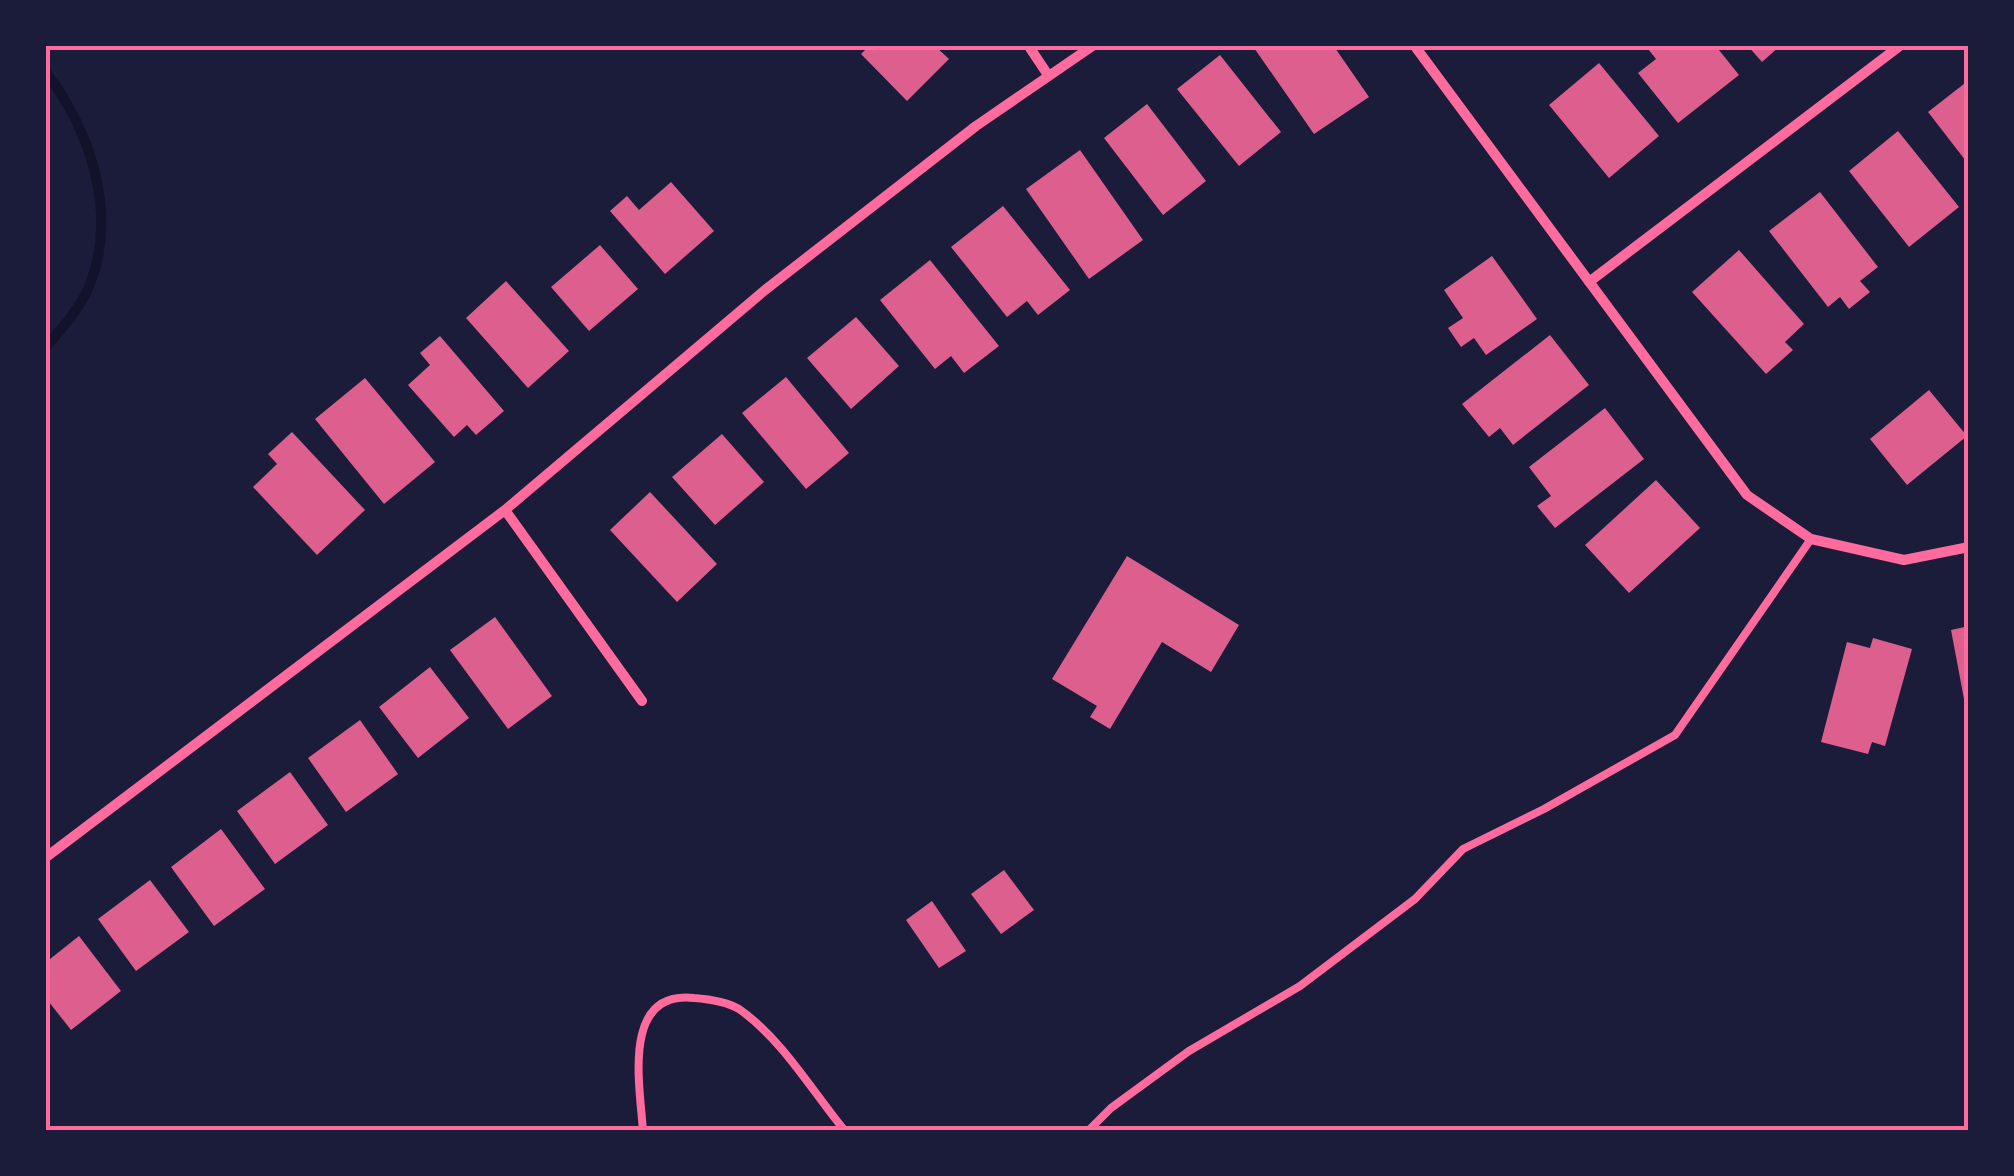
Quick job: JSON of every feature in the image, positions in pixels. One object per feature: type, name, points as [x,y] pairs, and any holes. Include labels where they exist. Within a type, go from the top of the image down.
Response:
[{"type":"street","points":[[1028,45],[1048,75]]},
{"type":"street","points":[[45,858],[505,510],[765,290],[1048,75],[1094,45]]},
{"type":"street","points":[[1414,45],[1746,495],[1812,539],[1904,560],[1969,548]]},
{"type":"street","points":[[1588,282],[1902,45]]},
{"type":"street","points":[[505,510],[642,701]]},
{"type":"lane","points":[[1088,1131],[1111,1108],[1188,1051],[1300,986],[1343,954],[1415,899],[1464,849],[1675,735],[1812,539]]},
{"type":"lane","points":[[644,1131],[637,1057],[642,1029],[657,1006],[676,996],[707,999],[736,1008],[771,1039],[845,1131]]},
{"type":"building","points":[[870,45],[934,45],[949,59],[907,101],[861,54]]},
{"type":"building","points":[[1252,45],[1333,45],[1369,97],[1314,134]]},
{"type":"building","points":[[1653,45],[1675,45],[1679,50],[1685,45],[1715,45],[1739,75],[1678,123],[1638,73],[1656,59],[1648,49]]},
{"type":"building","points":[[1747,45],[1781,45],[1762,62]]},
{"type":"building","points":[[1220,55],[1281,132],[1239,166],[1177,89]]},
{"type":"building","points":[[1599,63],[1659,136],[1609,178],[1549,105]]},
{"type":"building","points":[[1969,80],[1969,165],[1928,112]]},
{"type":"building","points":[[1147,104],[1206,181],[1163,215],[1104,138]]},
{"type":"building","points":[[1898,131],[1959,207],[1909,247],[1849,171]]},
{"type":"building","points":[[1080,150],[1143,240],[1089,279],[1026,189]]},
{"type":"building","points":[[671,182],[714,231],[665,274],[610,211],[627,196],[639,210]]},
{"type":"building","points":[[1820,192],[1878,267],[1860,281],[1870,292],[1849,309],[1840,297],[1828,307],[1769,231]]},
{"type":"building","points":[[1003,206],[1070,290],[1038,315],[1027,301],[1007,317],[951,247]]},
{"type":"building","points":[[600,245],[638,289],[589,331],[551,287]]},
{"type":"building","points":[[1739,250],[1804,324],[1785,342],[1793,350],[1766,374],[1692,292]]},
{"type":"building","points":[[1492,256],[1537,319],[1486,355],[1474,338],[1461,347],[1448,328],[1463,318],[1444,290]]},
{"type":"building","points":[[930,260],[999,346],[964,373],[951,356],[935,369],[880,300]]},
{"type":"building","points":[[506,281],[569,351],[528,388],[466,318]]},
{"type":"building","points":[[856,317],[899,366],[851,409],[807,358]]},
{"type":"building","points":[[1550,335],[1589,385],[1513,445],[1500,428],[1489,437],[1462,404]]},
{"type":"building","points":[[440,336],[504,411],[476,435],[467,425],[454,437],[408,385],[430,365],[420,353]]},
{"type":"building","points":[[786,377],[849,453],[806,489],[742,413]]},
{"type":"building","points":[[365,378],[435,462],[384,504],[315,419]]},
{"type":"building","points":[[1929,390],[1967,436],[1907,485],[1870,439]]},
{"type":"building","points":[[1605,408],[1644,459],[1555,528],[1537,506],[1551,496],[1529,467]]},
{"type":"building","points":[[292,432],[365,510],[317,555],[253,487],[277,464],[268,454]]},
{"type":"building","points":[[722,434],[764,482],[715,525],[672,477]]},
{"type":"building","points":[[1656,480],[1700,528],[1629,593],[1585,545]]},
{"type":"building","points":[[650,492],[717,564],[677,602],[610,530]]},
{"type":"building","points":[[1127,556],[1239,625],[1211,672],[1162,642],[1110,729],[1090,717],[1097,706],[1052,679]]},
{"type":"building","points":[[495,617],[552,696],[508,729],[450,650]]},
{"type":"building","points":[[1969,626],[1969,714],[1967,715],[1951,630]]},
{"type":"building","points":[[1873,638],[1912,649],[1885,746],[1872,742],[1868,754],[1821,742],[1847,642],[1870,648]]},
{"type":"building","points":[[430,667],[469,718],[418,758],[379,707]]},
{"type":"building","points":[[360,720],[398,774],[346,812],[308,758]]},
{"type":"building","points":[[290,772],[328,825],[275,864],[237,811]]},
{"type":"building","points":[[221,829],[265,889],[214,926],[171,867]]},
{"type":"building","points":[[1004,870],[1034,910],[1001,934],[971,894]]},
{"type":"building","points":[[150,880],[189,932],[136,971],[98,919]]},
{"type":"building","points":[[932,901],[966,951],[939,968],[906,920]]},
{"type":"building","points":[[79,936],[121,991],[71,1030],[45,997],[45,963]]},
{"type":"waterway","points":[[45,71],[86,145],[95,173],[101,229],[98,257],[86,293],[45,348]]}]
